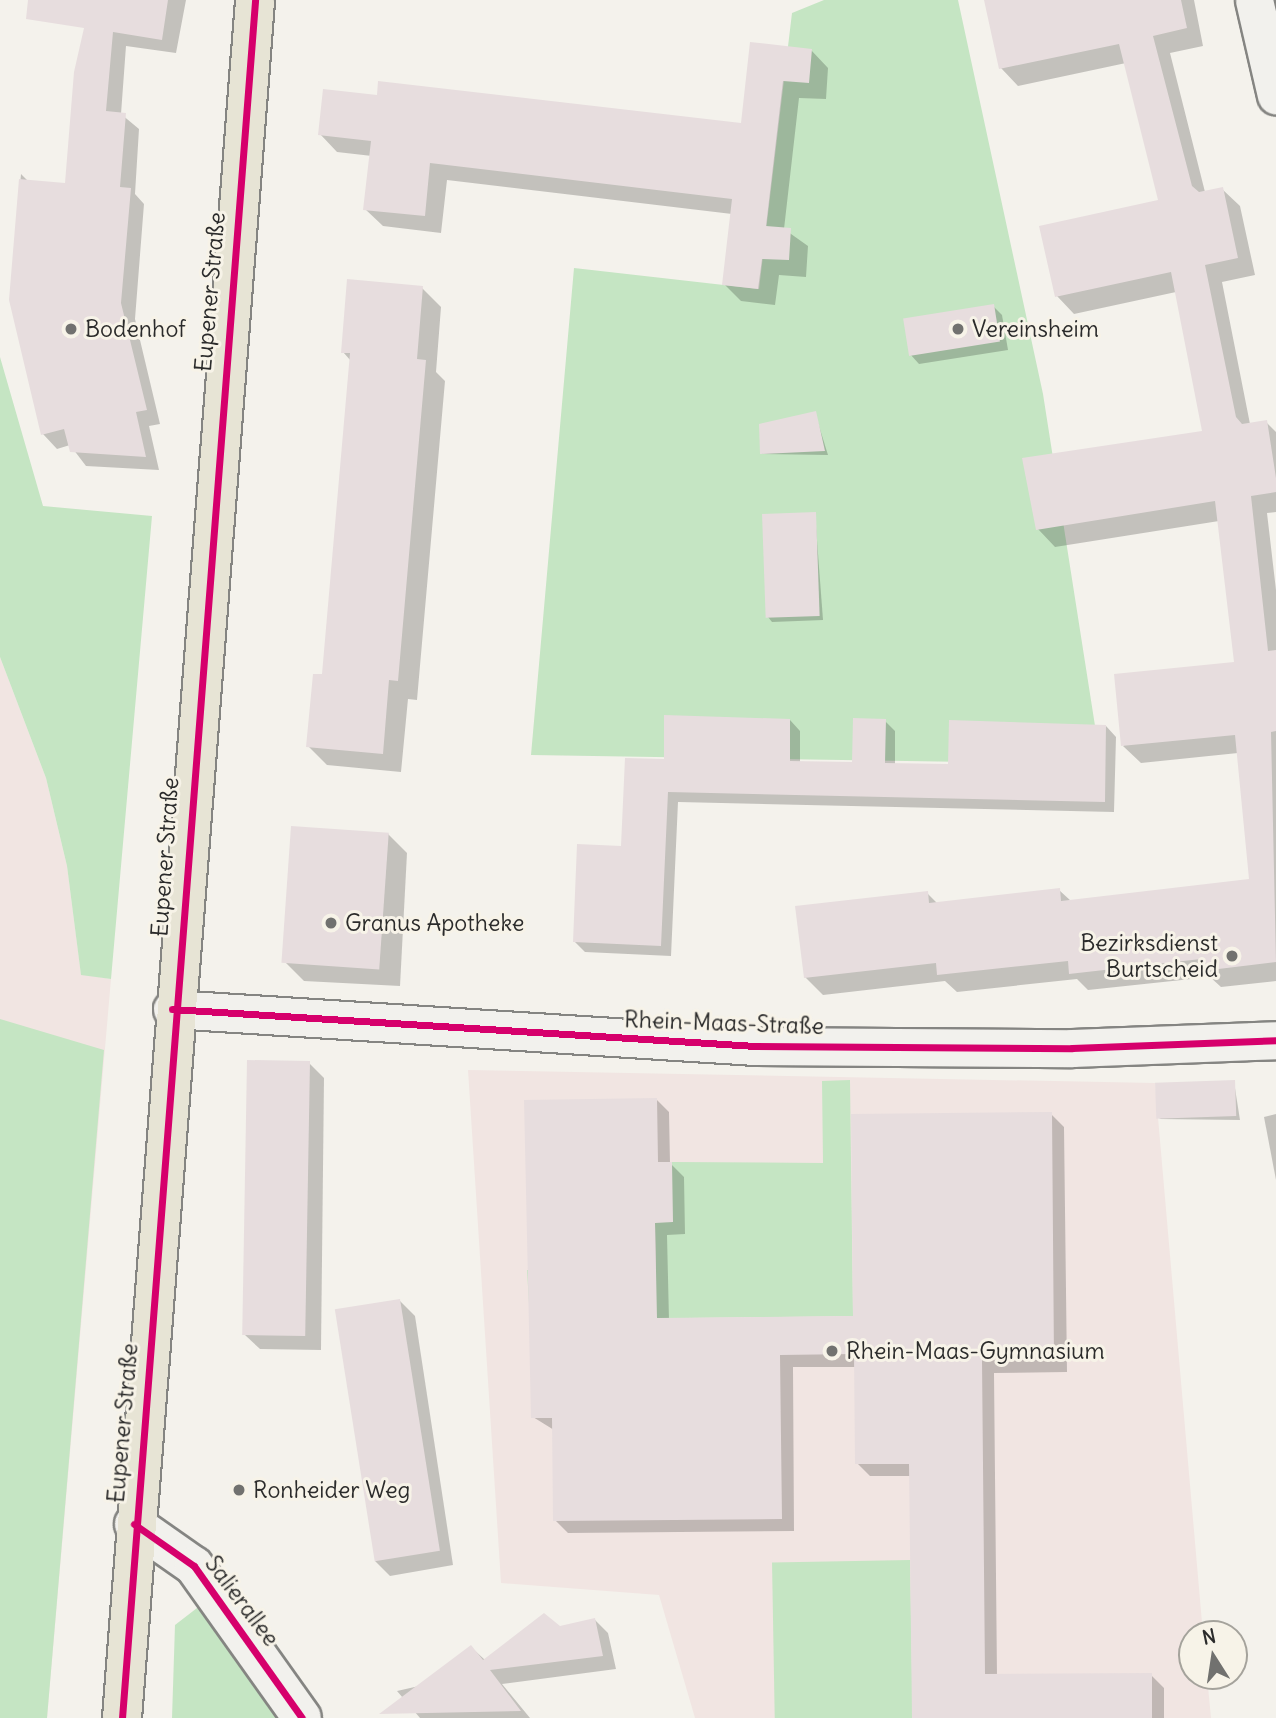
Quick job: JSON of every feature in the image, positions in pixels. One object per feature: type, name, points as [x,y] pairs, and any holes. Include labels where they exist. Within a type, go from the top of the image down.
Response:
[{"type":"main road","name":"Eupener Straße","points":[[122,1718],[172,1009],[255,0]]},
{"type":"street","points":[[1254,0],[1276,95]]},
{"type":"street","name":"Rhein-Maas-Straße","points":[[172,1009],[756,1046],[1072,1048],[1276,1040]]},
{"type":"street","name":"Salierallee","points":[[134,1524],[194,1566],[302,1718]]},
{"type":"shaded area","points":[[0,657],[46,778],[67,866],[81,974],[111,979],[47,1718],[0,1718]]},
{"type":"shaded area","name":"Rhein-Maas-Gymnasium","points":[[468,1070],[1155,1083],[1202,1620],[1178,1620],[1178,1690],[1208,1690],[1211,1718],[695,1718],[659,1595],[501,1583]]},
{"type":"green space","points":[[824,0],[958,0],[1043,394],[1101,764],[531,755],[574,268],[759,289],[792,13]]},
{"type":"green space","points":[[0,357],[43,506],[152,516],[111,979],[81,975],[67,866],[46,778],[0,657]]},
{"type":"green space","points":[[0,1019],[104,1050],[47,1718],[0,1718]]},
{"type":"green space","points":[[850,1080],[853,1316],[530,1320],[527,1270],[656,1268],[655,1222],[672,1162],[823,1163],[822,1081]]},
{"type":"green space","points":[[910,1560],[913,1718],[775,1718],[772,1562]]},
{"type":"green space","points":[[197,1608],[213,1614],[279,1718],[172,1718],[175,1625]]},
{"type":"building","name":"Bodenhof","points":[[28,0],[168,0],[162,40],[113,32],[106,111],[126,113],[120,187],[131,188],[121,303],[147,410],[136,412],[146,457],[70,452],[64,429],[41,435],[9,300],[19,179],[65,183],[74,72],[84,28],[26,19]]},
{"type":"building","points":[[984,0],[1181,0],[1187,28],[1153,36],[1192,186],[1199,192],[1223,187],[1238,258],[1205,265],[1236,417],[1242,424],[1267,420],[1276,478],[1276,492],[1251,496],[1268,651],[1276,650],[1276,731],[1271,732],[1276,962],[1202,971],[1201,959],[1069,974],[1068,961],[937,975],[936,963],[804,978],[795,906],[928,891],[929,903],[1060,888],[1061,901],[1249,879],[1235,735],[1121,746],[1114,674],[1234,662],[1215,501],[1036,530],[1022,458],[1202,431],[1171,272],[1055,297],[1039,226],[1158,200],[1119,44],[999,69]]},
{"type":"building","points":[[750,42],[812,49],[809,83],[783,81],[766,226],[791,228],[789,260],[762,259],[758,289],[722,285],[732,199],[430,163],[425,216],[363,210],[371,141],[318,135],[323,89],[377,95],[378,81],[741,123]]},
{"type":"building","points":[[347,279],[423,286],[417,359],[426,360],[398,681],[389,680],[383,754],[306,747],[313,674],[322,674],[350,353],[341,353]]},
{"type":"building","name":"Vereinsheim","points":[[994,304],[1000,342],[909,356],[903,318]]},
{"type":"building","points":[[816,411],[825,451],[760,454],[759,424]]},
{"type":"building","points":[[816,512],[820,616],[766,618],[762,514]]},
{"type":"building","points":[[664,715],[790,719],[790,761],[852,762],[853,718],[886,719],[885,763],[948,764],[949,720],[1106,725],[1105,802],[668,792],[661,946],[573,942],[577,844],[621,846],[625,758],[664,759]]},
{"type":"building","points":[[291,826],[389,833],[379,970],[281,963]]},
{"type":"building","points":[[247,1060],[310,1061],[305,1336],[242,1335]]},
{"type":"building","points":[[1235,1080],[1236,1116],[1156,1119],[1155,1083]]},
{"type":"building","points":[[657,1098],[658,1162],[672,1162],[673,1222],[655,1223],[657,1318],[853,1316],[851,1114],[1052,1112],[1054,1360],[982,1360],[985,1674],[1152,1673],[1152,1718],[912,1718],[909,1464],[855,1464],[854,1354],[780,1355],[782,1519],[553,1521],[552,1418],[531,1418],[524,1100]]},
{"type":"building","points":[[400,1299],[440,1551],[375,1561],[335,1309]]},
{"type":"building","points":[[544,1613],[560,1626],[595,1618],[603,1656],[490,1670],[521,1711],[379,1714],[471,1645],[483,1660]]},
{"type":"cycle path","points":[[122,1718],[255,0]]},
{"type":"cycle path","points":[[172,1009],[756,1046],[1072,1048],[1276,1040]]},
{"type":"cycle path","points":[[134,1524],[194,1566],[302,1718]]},
{"type":"place","name":"Bodenhof","points":[[71,329]]},
{"type":"place","name":"Vereinsheim","points":[[958,329]]},
{"type":"place","name":"Granus Apotheke","points":[[331,923]]},
{"type":"place","name":"Bezirksdienst Burtscheid","points":[[1232,956]]},
{"type":"place","name":"Rhein-Maas-Gymnasium","points":[[832,1351]]},
{"type":"place","name":"Ronheider Weg","points":[[239,1490]]}]
